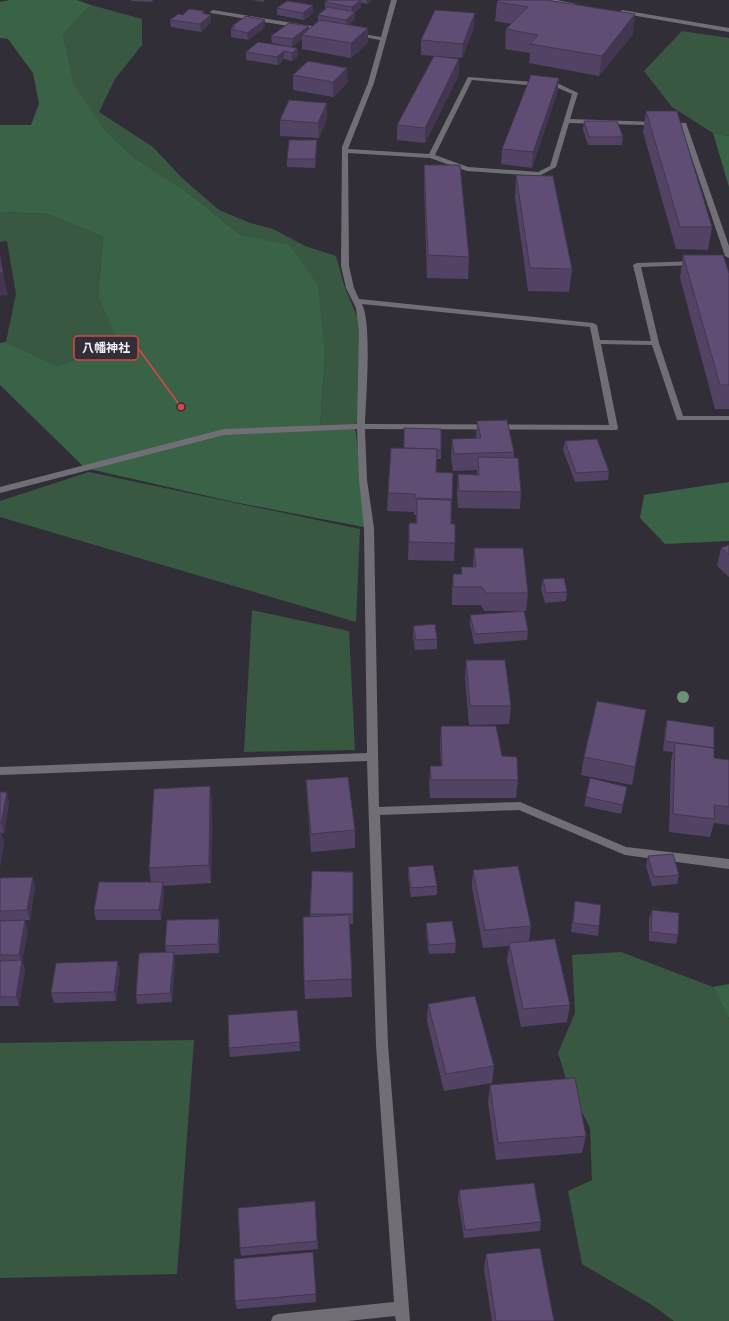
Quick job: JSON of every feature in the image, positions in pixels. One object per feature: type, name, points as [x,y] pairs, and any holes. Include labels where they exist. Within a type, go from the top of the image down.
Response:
[{"type":"street","points":[[278,1321],[403,1314],[382,1045],[372,757],[369,528],[363,480],[361,426],[363,331],[360,308],[350,288],[345,266],[345,147],[371,83],[394,0]]},
{"type":"street","points":[[547,0],[577,5]]},
{"type":"street","points":[[615,11],[729,30]]},
{"type":"street","points":[[213,12],[329,30]]},
{"type":"street","points":[[352,34],[383,39]]},
{"type":"street","points":[[345,151],[432,156],[467,169],[539,174],[553,167],[575,93],[559,86],[470,78],[432,156]]},
{"type":"street","points":[[567,122],[684,124],[729,256]]},
{"type":"street","points":[[706,263],[637,265],[655,342],[680,418],[729,418]]},
{"type":"street","points":[[0,490],[224,432],[361,426],[614,428],[593,325],[357,301]]},
{"type":"street","points":[[596,342],[655,342]]},
{"type":"street","points":[[0,771],[372,757]]},
{"type":"street","points":[[375,811],[520,806],[625,851],[729,864]]},
{"type":"green space","points":[[10,0],[77,0],[91,5],[63,34],[74,84],[105,131],[133,157],[183,189],[241,235],[289,245],[318,285],[325,356],[320,428],[355,427],[369,528],[234,502],[85,468],[0,385],[0,343],[6,342],[57,366],[119,345],[98,296],[103,237],[48,214],[4,212],[0,214],[0,125],[31,125],[39,104],[33,73],[8,39],[0,38],[0,2]]},
{"type":"green space","points":[[91,5],[142,19],[142,45],[115,79],[99,112],[153,147],[182,178],[219,210],[250,223],[273,229],[305,246],[336,256],[344,285],[363,331],[361,409],[355,427],[320,428],[325,356],[289,246],[241,235],[183,189],[133,157],[105,132],[74,84],[63,34]]},
{"type":"green space","points":[[682,31],[729,38],[729,136],[713,133],[672,107],[644,71]]},
{"type":"green space","points":[[713,133],[729,136],[729,187]]},
{"type":"green space","points":[[4,212],[48,214],[103,237],[98,296],[120,345],[57,366],[6,342],[16,294],[7,241],[0,242],[0,214]]},
{"type":"green space","points":[[89,472],[360,529],[356,622],[0,517],[0,501]]},
{"type":"green space","points":[[729,482],[729,541],[665,544],[640,518],[644,495]]},
{"type":"green space","points":[[252,610],[349,631],[355,750],[244,752]]},
{"type":"green space","points":[[621,952],[713,987],[729,1019],[729,1321],[674,1321],[652,1305],[582,1264],[568,1191],[592,1180],[590,1128],[567,1082],[558,1053],[575,1013],[572,955]]},
{"type":"green space","points":[[729,984],[729,1019],[713,987]]},
{"type":"green space","points":[[194,1040],[177,1274],[0,1278],[0,1043]]},
{"type":"building","points":[[328,0],[361,0],[352,7],[325,2]]},
{"type":"building","points":[[499,0],[546,0],[635,14],[602,56],[530,44],[538,35],[506,29],[528,7],[497,2]]},
{"type":"building","points":[[287,1],[313,5],[303,13],[277,8]]},
{"type":"building","points":[[328,7],[355,12],[346,20],[318,15]]},
{"type":"building","points":[[189,9],[204,11],[202,13],[211,15],[200,24],[170,20],[178,14],[183,15]]},
{"type":"building","points":[[435,10],[475,13],[463,44],[421,40]]},
{"type":"building","points":[[246,16],[265,20],[247,33],[231,29],[235,26],[232,26]]},
{"type":"building","points":[[320,20],[368,28],[351,43],[302,35]]},
{"type":"building","points":[[289,23],[309,26],[292,39],[271,36]]},
{"type":"building","points":[[258,42],[297,48],[292,53],[284,51],[277,57],[246,52]]},
{"type":"building","points":[[434,56],[459,59],[425,128],[397,125]]},
{"type":"building","points":[[308,61],[347,68],[333,82],[293,75]]},
{"type":"building","points":[[531,75],[559,78],[533,152],[502,149]]},
{"type":"building","points":[[289,100],[327,103],[318,123],[280,120]]},
{"type":"building","points":[[646,111],[677,111],[712,227],[680,227]]},
{"type":"building","points":[[584,121],[617,121],[623,137],[589,137]]},
{"type":"building","points":[[289,140],[317,140],[315,159],[287,159]]},
{"type":"building","points":[[424,165],[460,165],[469,257],[428,255]]},
{"type":"building","points":[[516,175],[553,176],[572,269],[530,268]]},
{"type":"building","points":[[0,255],[3,273],[0,273]]},
{"type":"building","points":[[683,255],[723,255],[729,273],[729,385],[720,385]]},
{"type":"building","points":[[507,420],[514,452],[454,454],[452,439],[481,438],[477,421]]},
{"type":"building","points":[[404,428],[441,429],[441,450],[404,448]]},
{"type":"building","points":[[597,439],[609,471],[576,473],[565,441]]},
{"type":"building","points":[[391,448],[437,449],[436,472],[453,473],[452,499],[415,498],[415,494],[388,493]]},
{"type":"building","points":[[478,457],[518,458],[521,492],[459,491],[458,474],[479,475]]},
{"type":"building","points":[[417,499],[451,500],[451,524],[455,524],[455,543],[409,542],[409,523],[417,523]]},
{"type":"building","points":[[729,545],[729,555],[721,548]]},
{"type":"building","points":[[474,548],[523,548],[528,593],[486,593],[482,587],[453,587],[453,574],[462,574],[461,567],[476,567]]},
{"type":"building","points":[[564,578],[567,592],[546,593],[543,579]]},
{"type":"building","points":[[524,611],[528,631],[475,634],[470,615]]},
{"type":"building","points":[[435,624],[437,639],[416,640],[413,626]]},
{"type":"building","points":[[466,660],[505,660],[511,706],[470,706]]},
{"type":"building","points":[[597,701],[646,710],[635,767],[584,757]]},
{"type":"building","points":[[667,720],[714,727],[714,748],[665,741]]},
{"type":"building","points":[[441,726],[496,726],[502,756],[517,757],[518,780],[431,780],[430,766],[442,766]]},
{"type":"building","points":[[675,743],[714,748],[714,758],[729,760],[729,807],[714,805],[715,819],[673,814]]},
{"type":"building","points":[[348,777],[355,830],[311,834],[306,780]]},
{"type":"building","points":[[590,778],[627,787],[623,805],[586,797]]},
{"type":"building","points":[[210,786],[209,865],[149,868],[154,789]]},
{"type":"building","points":[[0,792],[7,792],[1,823],[0,823]]},
{"type":"building","points":[[673,854],[679,875],[654,877],[648,856]]},
{"type":"building","points":[[433,865],[437,886],[411,888],[408,867]]},
{"type":"building","points":[[518,866],[531,926],[485,930],[473,870]]},
{"type":"building","points":[[312,871],[353,872],[353,914],[310,914]]},
{"type":"building","points":[[33,877],[27,910],[0,911],[0,878]]},
{"type":"building","points":[[99,882],[163,882],[159,910],[94,910]]},
{"type":"building","points":[[575,901],[601,905],[599,926],[573,923]]},
{"type":"building","points":[[652,910],[679,913],[678,935],[651,932]]},
{"type":"building","points":[[349,915],[352,979],[304,981],[303,917]]},
{"type":"building","points":[[219,919],[218,944],[165,946],[167,920]]},
{"type":"building","points":[[25,920],[19,955],[0,955],[0,921]]},
{"type":"building","points":[[452,921],[456,943],[429,945],[426,923]]},
{"type":"building","points":[[555,939],[570,1005],[523,1009],[509,943]]},
{"type":"building","points":[[174,952],[170,993],[136,995],[139,953]]},
{"type":"building","points":[[22,960],[16,997],[0,997],[0,961]]},
{"type":"building","points":[[118,961],[114,992],[51,993],[56,963]]},
{"type":"building","points":[[475,996],[494,1066],[446,1074],[428,1004]]},
{"type":"building","points":[[297,1010],[300,1042],[229,1048],[228,1015]]},
{"type":"building","points":[[575,1078],[586,1136],[498,1143],[490,1085]]},
{"type":"building","points":[[534,1183],[541,1222],[465,1230],[459,1190]]},
{"type":"building","points":[[315,1201],[317,1241],[240,1248],[238,1208]]},
{"type":"building","points":[[540,1248],[554,1321],[496,1321],[486,1254]]},
{"type":"building","points":[[313,1252],[316,1294],[235,1301],[234,1259]]},
{"type":"place","name":"八幡神社","points":[[181,407]]}]
